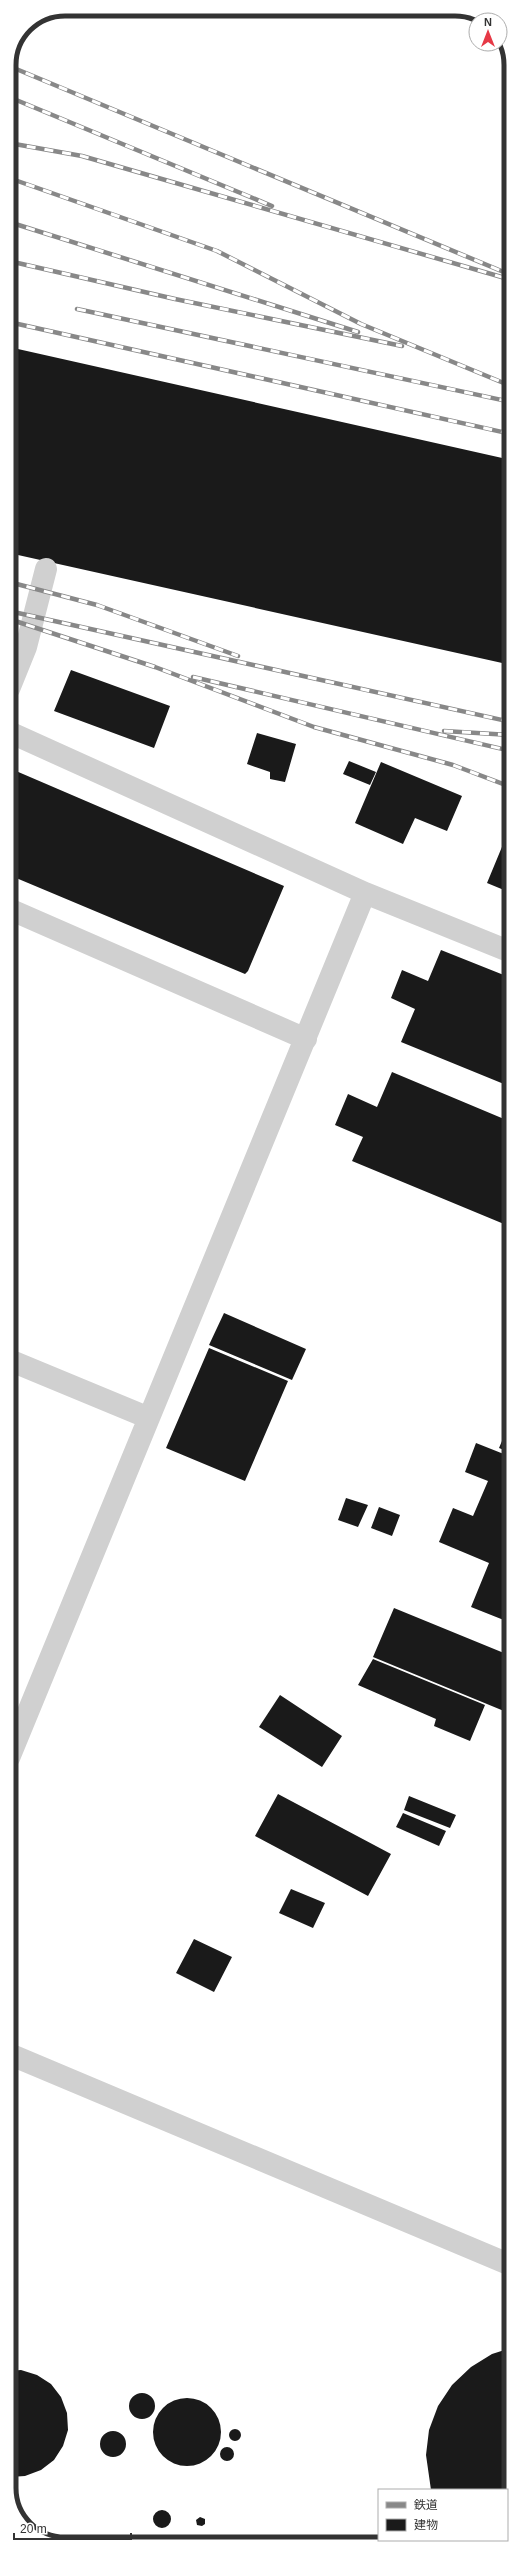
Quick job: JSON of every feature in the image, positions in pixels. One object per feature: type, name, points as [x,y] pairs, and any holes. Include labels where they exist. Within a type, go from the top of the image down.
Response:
[{"type":"lane","points":[[16,672],[26,647],[46,569]]},
{"type":"lane","points":[[16,735],[365,893],[504,949]]},
{"type":"lane","points":[[16,1741],[365,893]]},
{"type":"lane","points":[[16,912],[306,1038]]},
{"type":"lane","points":[[16,1363],[149,1418]]},
{"type":"lane","points":[[16,2057],[504,2262]]},
{"type":"building","points":[[16,349],[504,458],[504,663],[16,555]]},
{"type":"building","points":[[71,670],[170,706],[154,748],[54,711]]},
{"type":"building","points":[[257,733],[296,744],[285,782],[270,779],[270,772],[247,764]]},
{"type":"building","points":[[349,761],[376,772],[370,785],[343,774]]},
{"type":"building","points":[[381,762],[462,796],[447,831],[415,818],[403,844],[355,823]]},
{"type":"building","points":[[16,771],[284,886],[248,971],[245,974],[16,878]]},
{"type":"building","points":[[504,842],[504,890],[487,883]]},
{"type":"building","points":[[441,950],[504,975],[504,1084],[401,1042],[415,1009],[391,998],[402,970],[428,981]]},
{"type":"building","points":[[392,1072],[504,1119],[504,1224],[352,1161],[363,1137],[335,1125],[348,1094],[377,1107]]},
{"type":"building","points":[[224,1313],[306,1349],[292,1380],[209,1345]]},
{"type":"building","points":[[209,1348],[288,1381],[245,1481],[166,1448]]},
{"type":"building","points":[[504,1436],[504,1450],[499,1448]]},
{"type":"building","points":[[476,1443],[504,1454],[504,1620],[471,1607],[489,1563],[439,1542],[453,1508],[473,1516],[488,1481],[465,1472]]},
{"type":"building","points":[[346,1498],[368,1505],[358,1527],[338,1520]]},
{"type":"building","points":[[379,1507],[400,1515],[392,1536],[371,1528]]},
{"type":"building","points":[[394,1608],[504,1653],[504,1711],[373,1657]]},
{"type":"building","points":[[373,1659],[485,1705],[470,1741],[434,1726],[436,1719],[358,1685]]},
{"type":"building","points":[[280,1695],[342,1736],[322,1767],[259,1727]]},
{"type":"building","points":[[278,1794],[391,1854],[368,1896],[255,1836]]},
{"type":"building","points":[[409,1796],[456,1815],[450,1828],[404,1810]]},
{"type":"building","points":[[403,1813],[446,1831],[439,1846],[396,1827]]},
{"type":"building","points":[[291,1889],[325,1903],[313,1928],[279,1913]]},
{"type":"building","points":[[194,1939],[232,1957],[214,1992],[176,1973]]},
{"type":"building","points":[[504,2350],[504,2489],[431,2489],[426,2455],[429,2430],[438,2406],[452,2385],[471,2367],[492,2354]]},
{"type":"building","points":[[16,2370],[21,2370],[37,2375],[51,2384],[61,2397],[67,2413],[68,2430],[63,2446],[54,2460],[41,2470],[25,2476],[16,2477]]},
{"type":"building","points":[[142,2393],[152,2396],[155,2406],[152,2416],[142,2419],[132,2416],[129,2406],[132,2396]]},
{"type":"building","points":[[187,2398],[200,2401],[211,2408],[218,2419],[221,2432],[218,2445],[211,2456],[200,2463],[187,2466],[174,2463],[163,2456],[156,2445],[153,2432],[156,2419],[163,2408],[174,2401]]},
{"type":"building","points":[[235,2429],[239,2431],[241,2435],[239,2439],[235,2441],[231,2439],[229,2435],[231,2431]]},
{"type":"building","points":[[113,2431],[122,2435],[126,2444],[122,2453],[113,2457],[104,2453],[100,2444],[104,2435]]},
{"type":"building","points":[[224,2447],[230,2447],[234,2451],[234,2457],[230,2461],[224,2461],[220,2457],[220,2451]]},
{"type":"building","points":[[162,2510],[168,2513],[171,2519],[168,2525],[162,2528],[156,2525],[153,2519],[156,2513]]},
{"type":"building","points":[[200,2517],[205,2519],[205,2524],[202,2526],[197,2525],[196,2520]]},
{"type":"railway","points":[[16,69],[504,272]]},
{"type":"railway","points":[[16,100],[272,206]]},
{"type":"railway","points":[[16,144],[82,156],[504,278]]},
{"type":"railway","points":[[16,180],[217,251],[361,324],[504,383]]},
{"type":"railway","points":[[16,224],[358,332]]},
{"type":"railway","points":[[16,263],[175,299],[402,346]]},
{"type":"railway","points":[[77,309],[504,400]]},
{"type":"railway","points":[[16,324],[504,432]]},
{"type":"railway","points":[[16,584],[97,605],[238,656]]},
{"type":"railway","points":[[16,613],[504,720]]},
{"type":"railway","points":[[16,621],[155,667],[314,727],[453,765],[504,784]]},
{"type":"railway","points":[[193,677],[504,749]]},
{"type":"railway","points":[[444,731],[504,735]]}]
